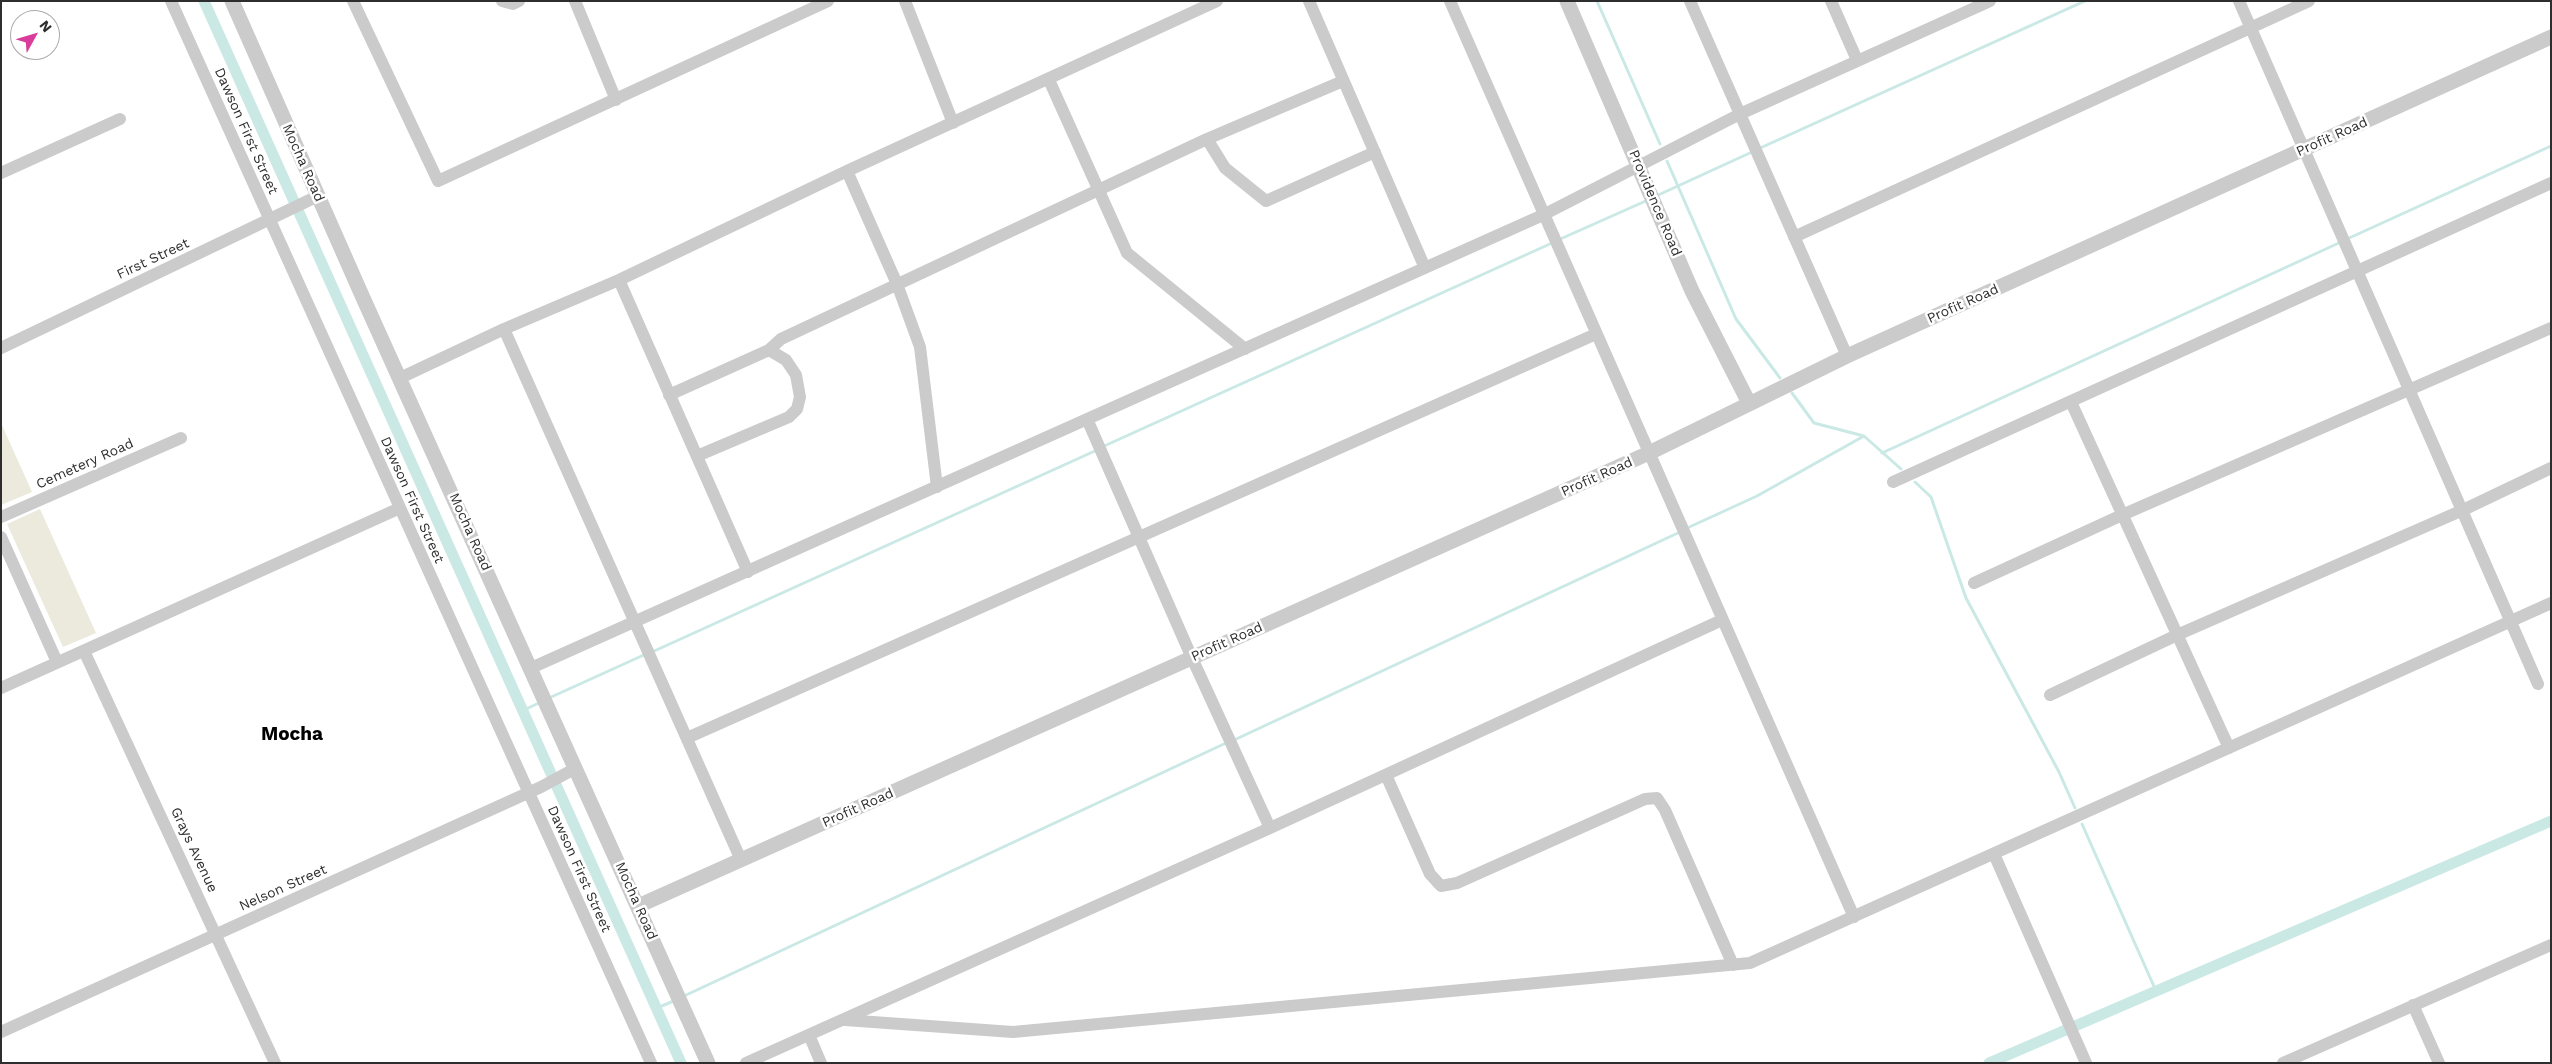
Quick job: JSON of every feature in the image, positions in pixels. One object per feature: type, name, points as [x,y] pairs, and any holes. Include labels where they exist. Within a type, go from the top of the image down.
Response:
[{"type":"street","name":"Dawson First Street","points":[[171,1],[651,1063]]},
{"type":"street","name":"Mocha Road","points":[[232,1],[312,199],[400,378],[532,668],[571,770],[638,906],[708,1063]]},
{"type":"street","points":[[353,1],[438,181],[828,1]]},
{"type":"street","points":[[502,1],[513,4],[519,1]]},
{"type":"street","points":[[575,1],[616,100]]},
{"type":"street","points":[[905,1],[953,123]]},
{"type":"street","points":[[400,378],[619,280],[847,171],[1049,80],[1217,1]]},
{"type":"street","points":[[1310,1],[1425,268]]},
{"type":"street","points":[[1450,1],[1542,215],[1854,917]]},
{"type":"street","name":"Providence Road","points":[[1567,1],[1692,291],[1749,403]]},
{"type":"street","points":[[1690,1],[1848,356]]},
{"type":"street","points":[[1831,1],[1857,60]]},
{"type":"street","points":[[532,668],[1542,215],[1740,114],[1990,1]]},
{"type":"street","points":[[2239,1],[2538,684]]},
{"type":"street","points":[[1794,237],[2308,1]]},
{"type":"street","name":"Profit Road","points":[[638,906],[1649,454],[1749,403],[1848,356],[2551,37]]},
{"type":"street","points":[[1049,80],[1127,253],[1245,349]]},
{"type":"street","points":[[669,395],[769,350],[781,339],[1098,192],[1207,139],[1343,81]]},
{"type":"street","points":[[1,173],[120,118]]},
{"type":"street","points":[[1207,139],[1225,168],[1266,201],[1375,152]]},
{"type":"street","points":[[847,171],[897,284],[920,347],[937,487]]},
{"type":"street","points":[[1893,482],[2551,183]]},
{"type":"street","name":"First Street","points":[[1,348],[312,199]]},
{"type":"street","points":[[619,280],[748,572]]},
{"type":"street","points":[[1974,582],[2122,514],[2551,328]]},
{"type":"street","points":[[504,330],[741,860]]},
{"type":"street","points":[[687,738],[1596,334]]},
{"type":"street","points":[[697,456],[789,416],[797,409],[800,397],[796,375],[786,360],[769,350]]},
{"type":"street","points":[[2071,402],[2229,748]]},
{"type":"street","points":[[1087,419],[1192,658],[1270,828]]},
{"type":"street","name":"Cemetery Road","points":[[1,517],[181,438]]},
{"type":"street","points":[[2050,695],[2178,635],[2463,510],[2551,468]]},
{"type":"street","points":[[1,688],[400,508]]},
{"type":"street","points":[[1,537],[56,662]]},
{"type":"street","points":[[845,1020],[1013,1032],[1750,963],[2551,603]]},
{"type":"street","points":[[746,1063],[1270,828],[1722,620]]},
{"type":"street","name":"Grays Avenue","points":[[84,651],[275,1063]]},
{"type":"street","name":"Nelson Street","points":[[1,1032],[542,787],[571,770]]},
{"type":"street","points":[[1386,775],[1430,874],[1441,886],[1457,883],[1645,799],[1657,798],[1666,810],[1733,965]]},
{"type":"street","points":[[1994,854],[2086,1063]]},
{"type":"street","points":[[2283,1063],[2413,1004],[2551,945]]},
{"type":"street","points":[[2413,1004],[2439,1063]]},
{"type":"street","points":[[809,1036],[820,1063]]},
{"type":"shaded area","points":[[1,423],[32,492],[1,505]]},
{"type":"shaded area","points":[[40,509],[96,633],[63,647],[7,524]]},
{"type":"waterway","points":[[204,1],[681,1063]]},
{"type":"waterway","points":[[1597,1],[1660,144]]},
{"type":"waterway","points":[[1758,149],[2085,1]]},
{"type":"waterway","points":[[2347,239],[2551,146]]},
{"type":"waterway","points":[[1656,196],[1752,152]]},
{"type":"waterway","points":[[1667,161],[1736,319],[1780,378]]},
{"type":"waterway","points":[[1558,240],[1648,200]]},
{"type":"waterway","points":[[1882,453],[2341,242]]},
{"type":"waterway","points":[[1102,447],[1552,243]]},
{"type":"waterway","points":[[1792,393],[1814,423],[1864,436],[1901,469]]},
{"type":"waterway","points":[[1685,529],[1757,496],[1864,436]]},
{"type":"waterway","points":[[652,652],[1097,450]]},
{"type":"waterway","points":[[1915,482],[1931,497],[1966,598],[2059,772],[2075,808]]},
{"type":"waterway","points":[[1232,741],[1680,532]]},
{"type":"waterway","points":[[549,698],[646,654]]},
{"type":"waterway","points":[[524,710],[541,702]]},
{"type":"waterway","points":[[684,996],[1226,743]]},
{"type":"waterway","points":[[1989,1063],[2551,821]]},
{"type":"waterway","points":[[2082,824],[2156,991]]},
{"type":"waterway","points":[[657,1008],[676,1000]]},
{"type":"district","name":"Mocha","points":[[292,734]]}]
